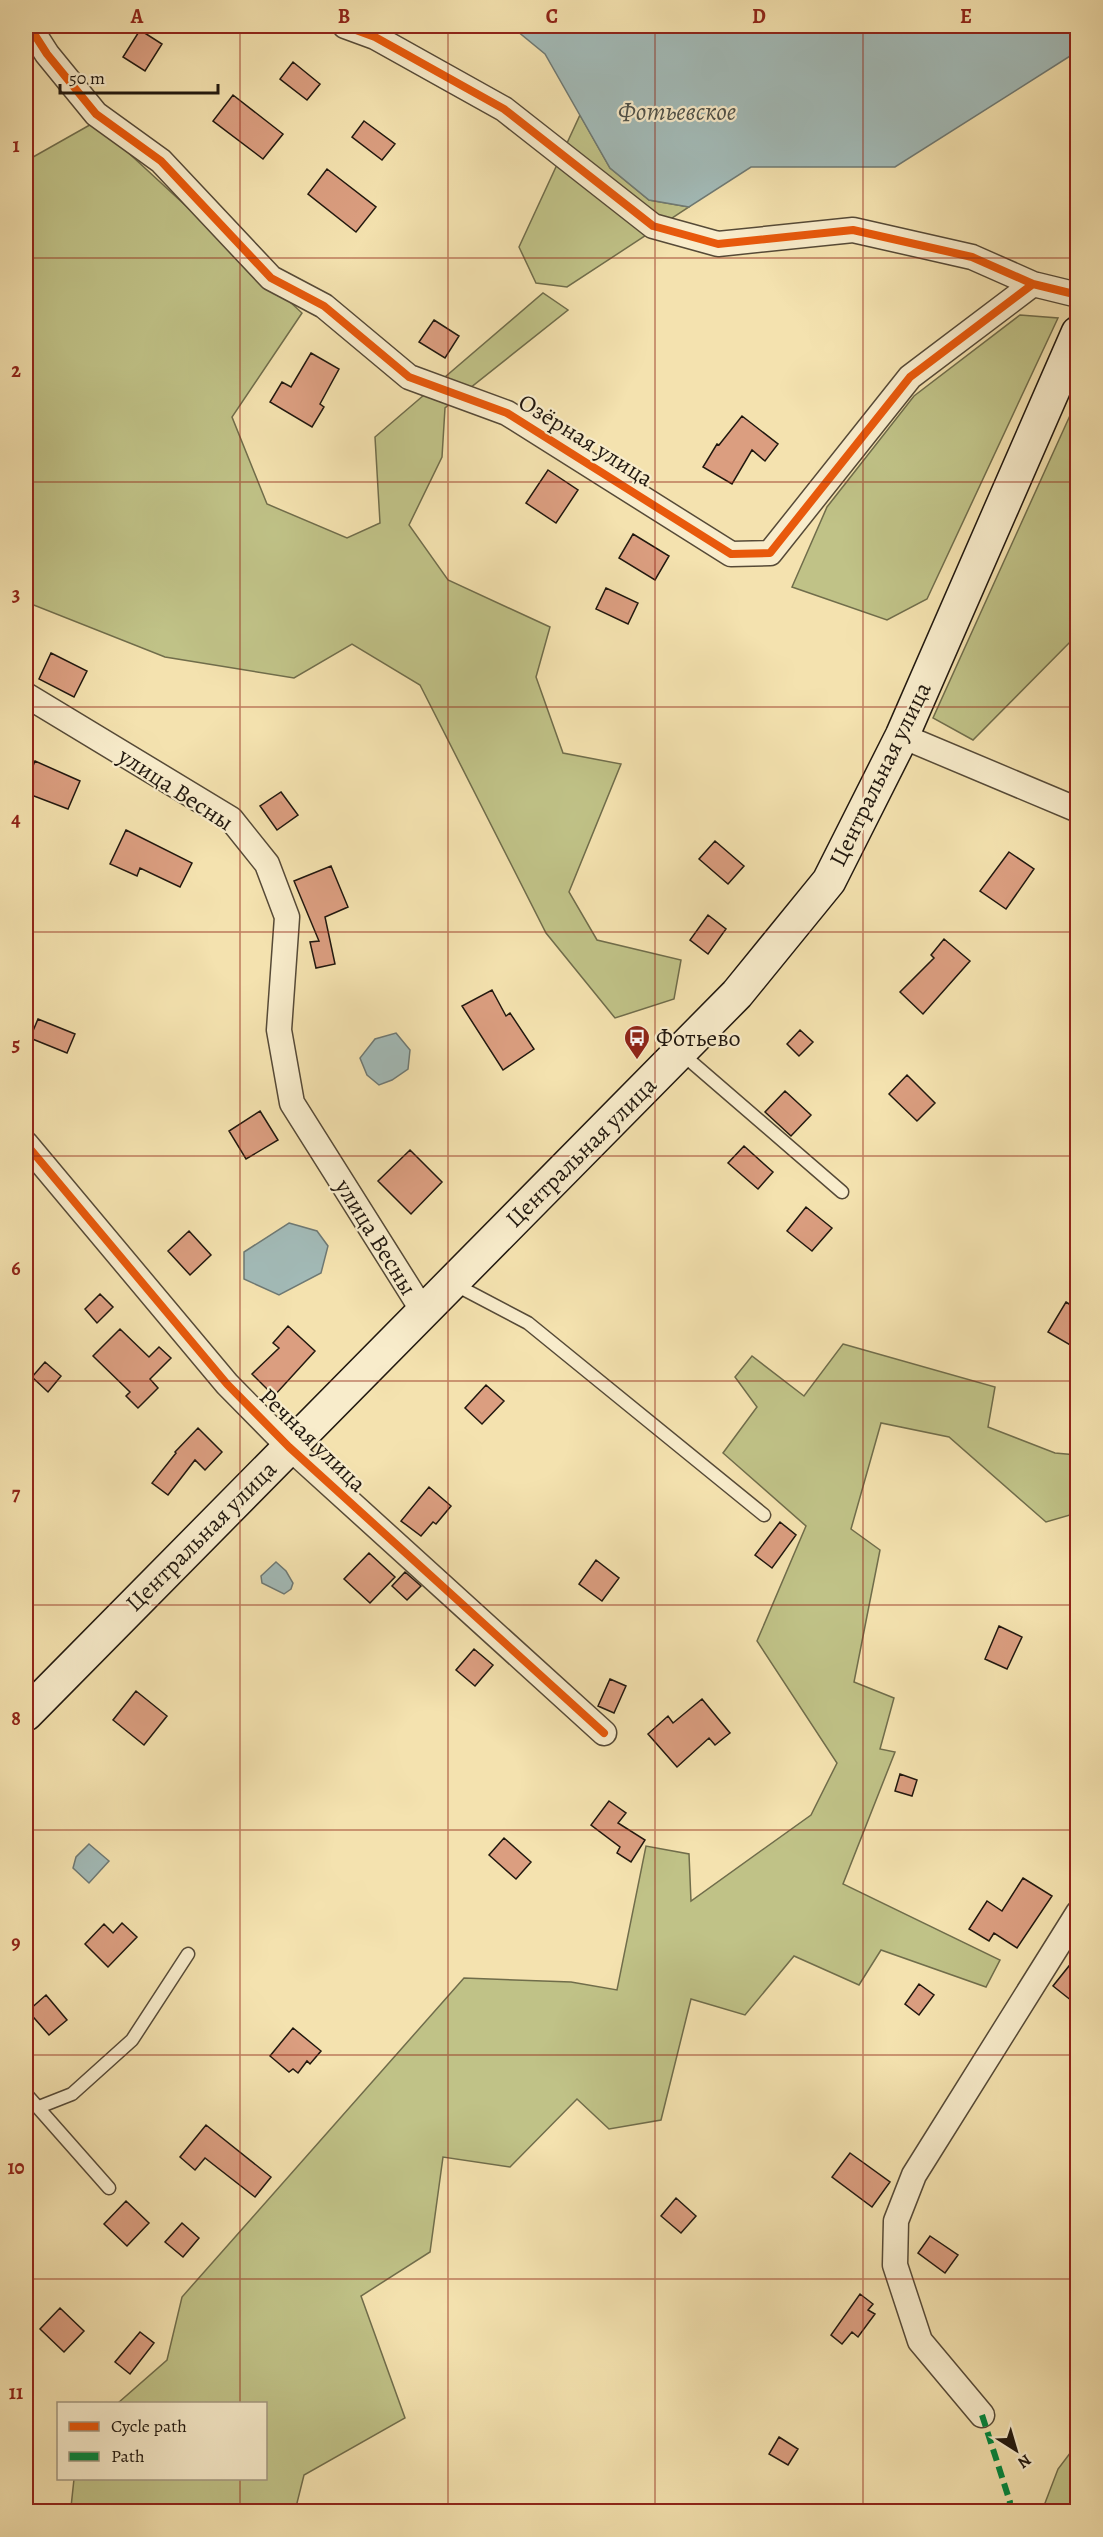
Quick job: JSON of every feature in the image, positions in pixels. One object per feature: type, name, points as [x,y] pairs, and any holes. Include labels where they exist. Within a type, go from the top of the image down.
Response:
[{"type":"main road","name":"Центральная улица","points":[[26,1714],[736,994],[829,881],[902,736],[1077,333]]},
{"type":"street","name":"Озёрная улица","points":[[29,26],[47,54],[96,114],[161,161],[271,278],[324,306],[409,377],[507,413],[731,554],[770,553],[910,377],[1033,284]]},
{"type":"street","points":[[345,26],[375,37],[504,109],[653,226],[718,244],[853,230],[972,257],[1033,284],[1077,295]]},
{"type":"street","name":"улица Весны","points":[[26,695],[231,819],[267,864],[287,917],[279,1030],[292,1103],[423,1311]]},
{"type":"street","points":[[902,736],[1077,810]]},
{"type":"street","name":"Речная улица","points":[[26,1144],[227,1384],[289,1447],[604,1733]]},
{"type":"street","points":[[982,2415],[920,2341],[895,2265],[896,2221],[914,2175],[1077,1913]]},
{"type":"lane","points":[[680,1052],[842,1192]]},
{"type":"lane","points":[[451,1283],[528,1323],[764,1515]]},
{"type":"lane","points":[[39,2107],[72,2094],[132,2040],[188,1954]]},
{"type":"lane","points":[[26,2094],[109,2188]]},
{"type":"green space","points":[[580,115],[610,168],[649,200],[689,207],[567,287],[536,283],[519,247]]},
{"type":"green space","points":[[95,122],[302,313],[232,417],[267,504],[347,538],[380,523],[375,437],[543,293],[568,310],[445,408],[442,457],[409,525],[448,580],[550,627],[536,677],[563,753],[621,764],[569,892],[597,940],[681,960],[674,999],[615,1018],[546,933],[420,685],[352,644],[294,678],[165,657],[26,602],[26,161]]},
{"type":"green space","points":[[1020,315],[1058,318],[927,599],[887,620],[792,587],[827,507],[914,396]]},
{"type":"green space","points":[[1077,400],[1077,635],[973,740],[933,718]]},
{"type":"green space","points":[[843,1344],[995,1387],[988,1427],[1055,1453],[1077,1455],[1077,1513],[1046,1522],[949,1437],[881,1423],[851,1529],[880,1550],[854,1682],[894,1698],[880,1749],[895,1752],[843,1884],[1000,1960],[986,1987],[881,1950],[859,1985],[794,1956],[745,2015],[691,1999],[661,2120],[609,2129],[577,2099],[510,2167],[443,2157],[430,2252],[361,2296],[405,2418],[304,2475],[295,2511],[66,2511],[71,2507],[74,2480],[267,2480],[267,2402],[119,2402],[167,2360],[182,2297],[464,1978],[571,1982],[617,1990],[646,1846],[689,1854],[691,1901],[811,1815],[837,1763],[757,1641],[806,1526],[723,1453],[757,1407],[735,1377],[752,1356],[804,1396]]},
{"type":"green space","points":[[1077,2444],[1077,2511],[1042,2511],[1058,2469]]},
{"type":"water","name":"Фотьевское","points":[[511,26],[1077,26],[1078,51],[895,167],[751,167],[689,207],[649,200],[610,168],[545,54]]},
{"type":"water","points":[[396,1033],[410,1050],[408,1069],[392,1080],[379,1085],[367,1075],[360,1058],[375,1039]]},
{"type":"water","points":[[289,1223],[317,1231],[328,1246],[321,1273],[279,1295],[244,1279],[244,1252]]},
{"type":"water","points":[[276,1562],[286,1571],[293,1583],[291,1589],[284,1594],[262,1583],[261,1576]]},
{"type":"water","points":[[89,1844],[109,1861],[89,1883],[73,1868],[76,1857]]},
{"type":"building","points":[[140,30],[162,44],[145,71],[123,57]]},
{"type":"building","points":[[293,62],[320,84],[307,100],[280,79]]},
{"type":"building","points":[[233,95],[283,134],[263,159],[213,121]]},
{"type":"building","points":[[364,121],[395,144],[382,160],[352,137]]},
{"type":"building","points":[[327,169],[376,207],[356,232],[308,194]]},
{"type":"building","points":[[434,320],[459,336],[445,358],[419,342]]},
{"type":"building","points":[[311,353],[339,369],[320,404],[324,407],[312,427],[270,402],[282,382],[291,387]]},
{"type":"building","points":[[742,416],[778,444],[765,461],[752,450],[732,484],[703,467],[717,444],[719,445]]},
{"type":"building","points":[[548,470],[578,490],[556,523],[526,503]]},
{"type":"building","points":[[633,534],[669,556],[655,580],[619,558]]},
{"type":"building","points":[[606,588],[638,603],[628,624],[596,609]]},
{"type":"building","points":[[51,653],[87,671],[74,697],[39,679]]},
{"type":"building","points":[[35,761],[80,781],[68,809],[26,793],[26,783]]},
{"type":"building","points":[[281,792],[298,815],[277,830],[260,806]]},
{"type":"building","points":[[126,830],[192,863],[180,887],[140,868],[137,876],[110,864]]},
{"type":"building","points":[[715,841],[744,866],[728,884],[699,859]]},
{"type":"building","points":[[1009,852],[1034,869],[1006,909],[980,891]]},
{"type":"building","points":[[331,866],[348,907],[325,917],[335,964],[316,968],[310,942],[319,941],[294,881]]},
{"type":"building","points":[[708,915],[726,929],[708,954],[690,940]]},
{"type":"building","points":[[944,939],[970,961],[923,1014],[900,992],[934,958],[931,955]]},
{"type":"building","points":[[492,990],[506,1016],[510,1013],[534,1049],[503,1070],[462,1006]]},
{"type":"building","points":[[38,1019],[75,1034],[67,1053],[30,1038]]},
{"type":"building","points":[[800,1030],[813,1042],[799,1056],[787,1044]]},
{"type":"building","points":[[907,1075],[935,1103],[917,1121],[889,1094]]},
{"type":"building","points":[[785,1091],[811,1115],[791,1136],[765,1112]]},
{"type":"building","points":[[260,1111],[278,1140],[246,1159],[229,1131]]},
{"type":"building","points":[[744,1146],[773,1172],[758,1189],[728,1163]]},
{"type":"building","points":[[410,1150],[442,1182],[411,1214],[378,1181]]},
{"type":"building","points":[[806,1207],[832,1228],[812,1251],[787,1231]]},
{"type":"building","points":[[189,1231],[211,1255],[190,1275],[168,1251]]},
{"type":"building","points":[[100,1294],[113,1307],[97,1323],[85,1309]]},
{"type":"building","points":[[1066,1302],[1077,1309],[1077,1349],[1048,1332]]},
{"type":"building","points":[[288,1326],[315,1351],[274,1396],[252,1374],[279,1348],[273,1343]]},
{"type":"building","points":[[120,1329],[149,1357],[159,1347],[171,1358],[150,1379],[158,1388],[138,1408],[126,1396],[130,1392],[93,1356]]},
{"type":"building","points":[[45,1362],[61,1376],[48,1392],[32,1377]]},
{"type":"building","points":[[486,1385],[504,1401],[482,1424],[465,1408]]},
{"type":"building","points":[[198,1428],[222,1452],[205,1470],[195,1460],[168,1495],[152,1483],[175,1452]]},
{"type":"building","points":[[429,1487],[451,1506],[436,1524],[433,1522],[421,1536],[401,1521]]},
{"type":"building","points":[[780,1522],[796,1535],[772,1568],[755,1555]]},
{"type":"building","points":[[369,1553],[395,1577],[370,1603],[344,1579]]},
{"type":"building","points":[[596,1560],[619,1578],[602,1601],[579,1584]]},
{"type":"building","points":[[405,1572],[421,1586],[407,1600],[392,1586]]},
{"type":"building","points":[[999,1626],[1022,1637],[1007,1669],[985,1659]]},
{"type":"building","points":[[474,1649],[493,1665],[475,1686],[456,1670]]},
{"type":"building","points":[[610,1679],[626,1686],[614,1713],[598,1706]]},
{"type":"building","points":[[136,1691],[167,1716],[144,1745],[113,1720]]},
{"type":"building","points":[[702,1699],[730,1733],[715,1745],[709,1738],[677,1767],[648,1734],[668,1716],[673,1723]]},
{"type":"building","points":[[900,1774],[917,1780],[912,1796],[895,1791]]},
{"type":"building","points":[[609,1801],[626,1813],[618,1823],[645,1840],[631,1862],[617,1853],[620,1847],[591,1825]]},
{"type":"building","points":[[504,1838],[531,1862],[516,1879],[489,1855]]},
{"type":"building","points":[[1023,1878],[1052,1896],[1017,1948],[994,1933],[989,1941],[969,1929],[987,1901],[1002,1911]]},
{"type":"building","points":[[122,1923],[137,1937],[108,1967],[85,1944],[104,1924],[113,1933]]},
{"type":"building","points":[[1077,1956],[1077,2005],[1053,1986]]},
{"type":"building","points":[[919,1984],[934,1995],[919,2015],[905,2004]]},
{"type":"building","points":[[46,1995],[67,2020],[49,2035],[28,2011]]},
{"type":"building","points":[[293,2028],[321,2051],[310,2064],[307,2061],[298,2073],[293,2069],[289,2072],[270,2056]]},
{"type":"building","points":[[206,2125],[271,2177],[255,2197],[205,2158],[195,2170],[180,2157]]},
{"type":"building","points":[[850,2153],[890,2182],[872,2207],[832,2177]]},
{"type":"building","points":[[676,2198],[696,2216],[681,2233],[661,2216]]},
{"type":"building","points":[[126,2201],[149,2223],[127,2246],[104,2224]]},
{"type":"building","points":[[182,2223],[199,2238],[183,2257],[165,2242]]},
{"type":"building","points":[[930,2236],[958,2255],[945,2273],[918,2253]]},
{"type":"building","points":[[860,2294],[873,2304],[868,2310],[875,2314],[858,2337],[852,2332],[842,2344],[831,2335]]},
{"type":"building","points":[[60,2308],[84,2331],[64,2352],[40,2329]]},
{"type":"building","points":[[140,2332],[154,2343],[130,2374],[115,2362]]},
{"type":"building","points":[[779,2437],[798,2449],[788,2465],[769,2454]]},
{"type":"marked path","points":[[982,2415],[1010,2502],[1007,2512]]},
{"type":"cycle path","points":[[29,26],[47,54],[96,114],[161,161],[271,278],[324,306],[409,377],[507,413],[731,554],[770,553],[910,377],[1033,284]]},
{"type":"cycle path","points":[[345,26],[375,37],[504,109],[653,226],[718,244],[853,230],[972,257],[1033,284],[1078,295]]},
{"type":"cycle path","points":[[26,1144],[227,1384],[289,1447],[604,1733]]},
{"type":"place","name":"Фотьево","points":[[637,1061]]}]
